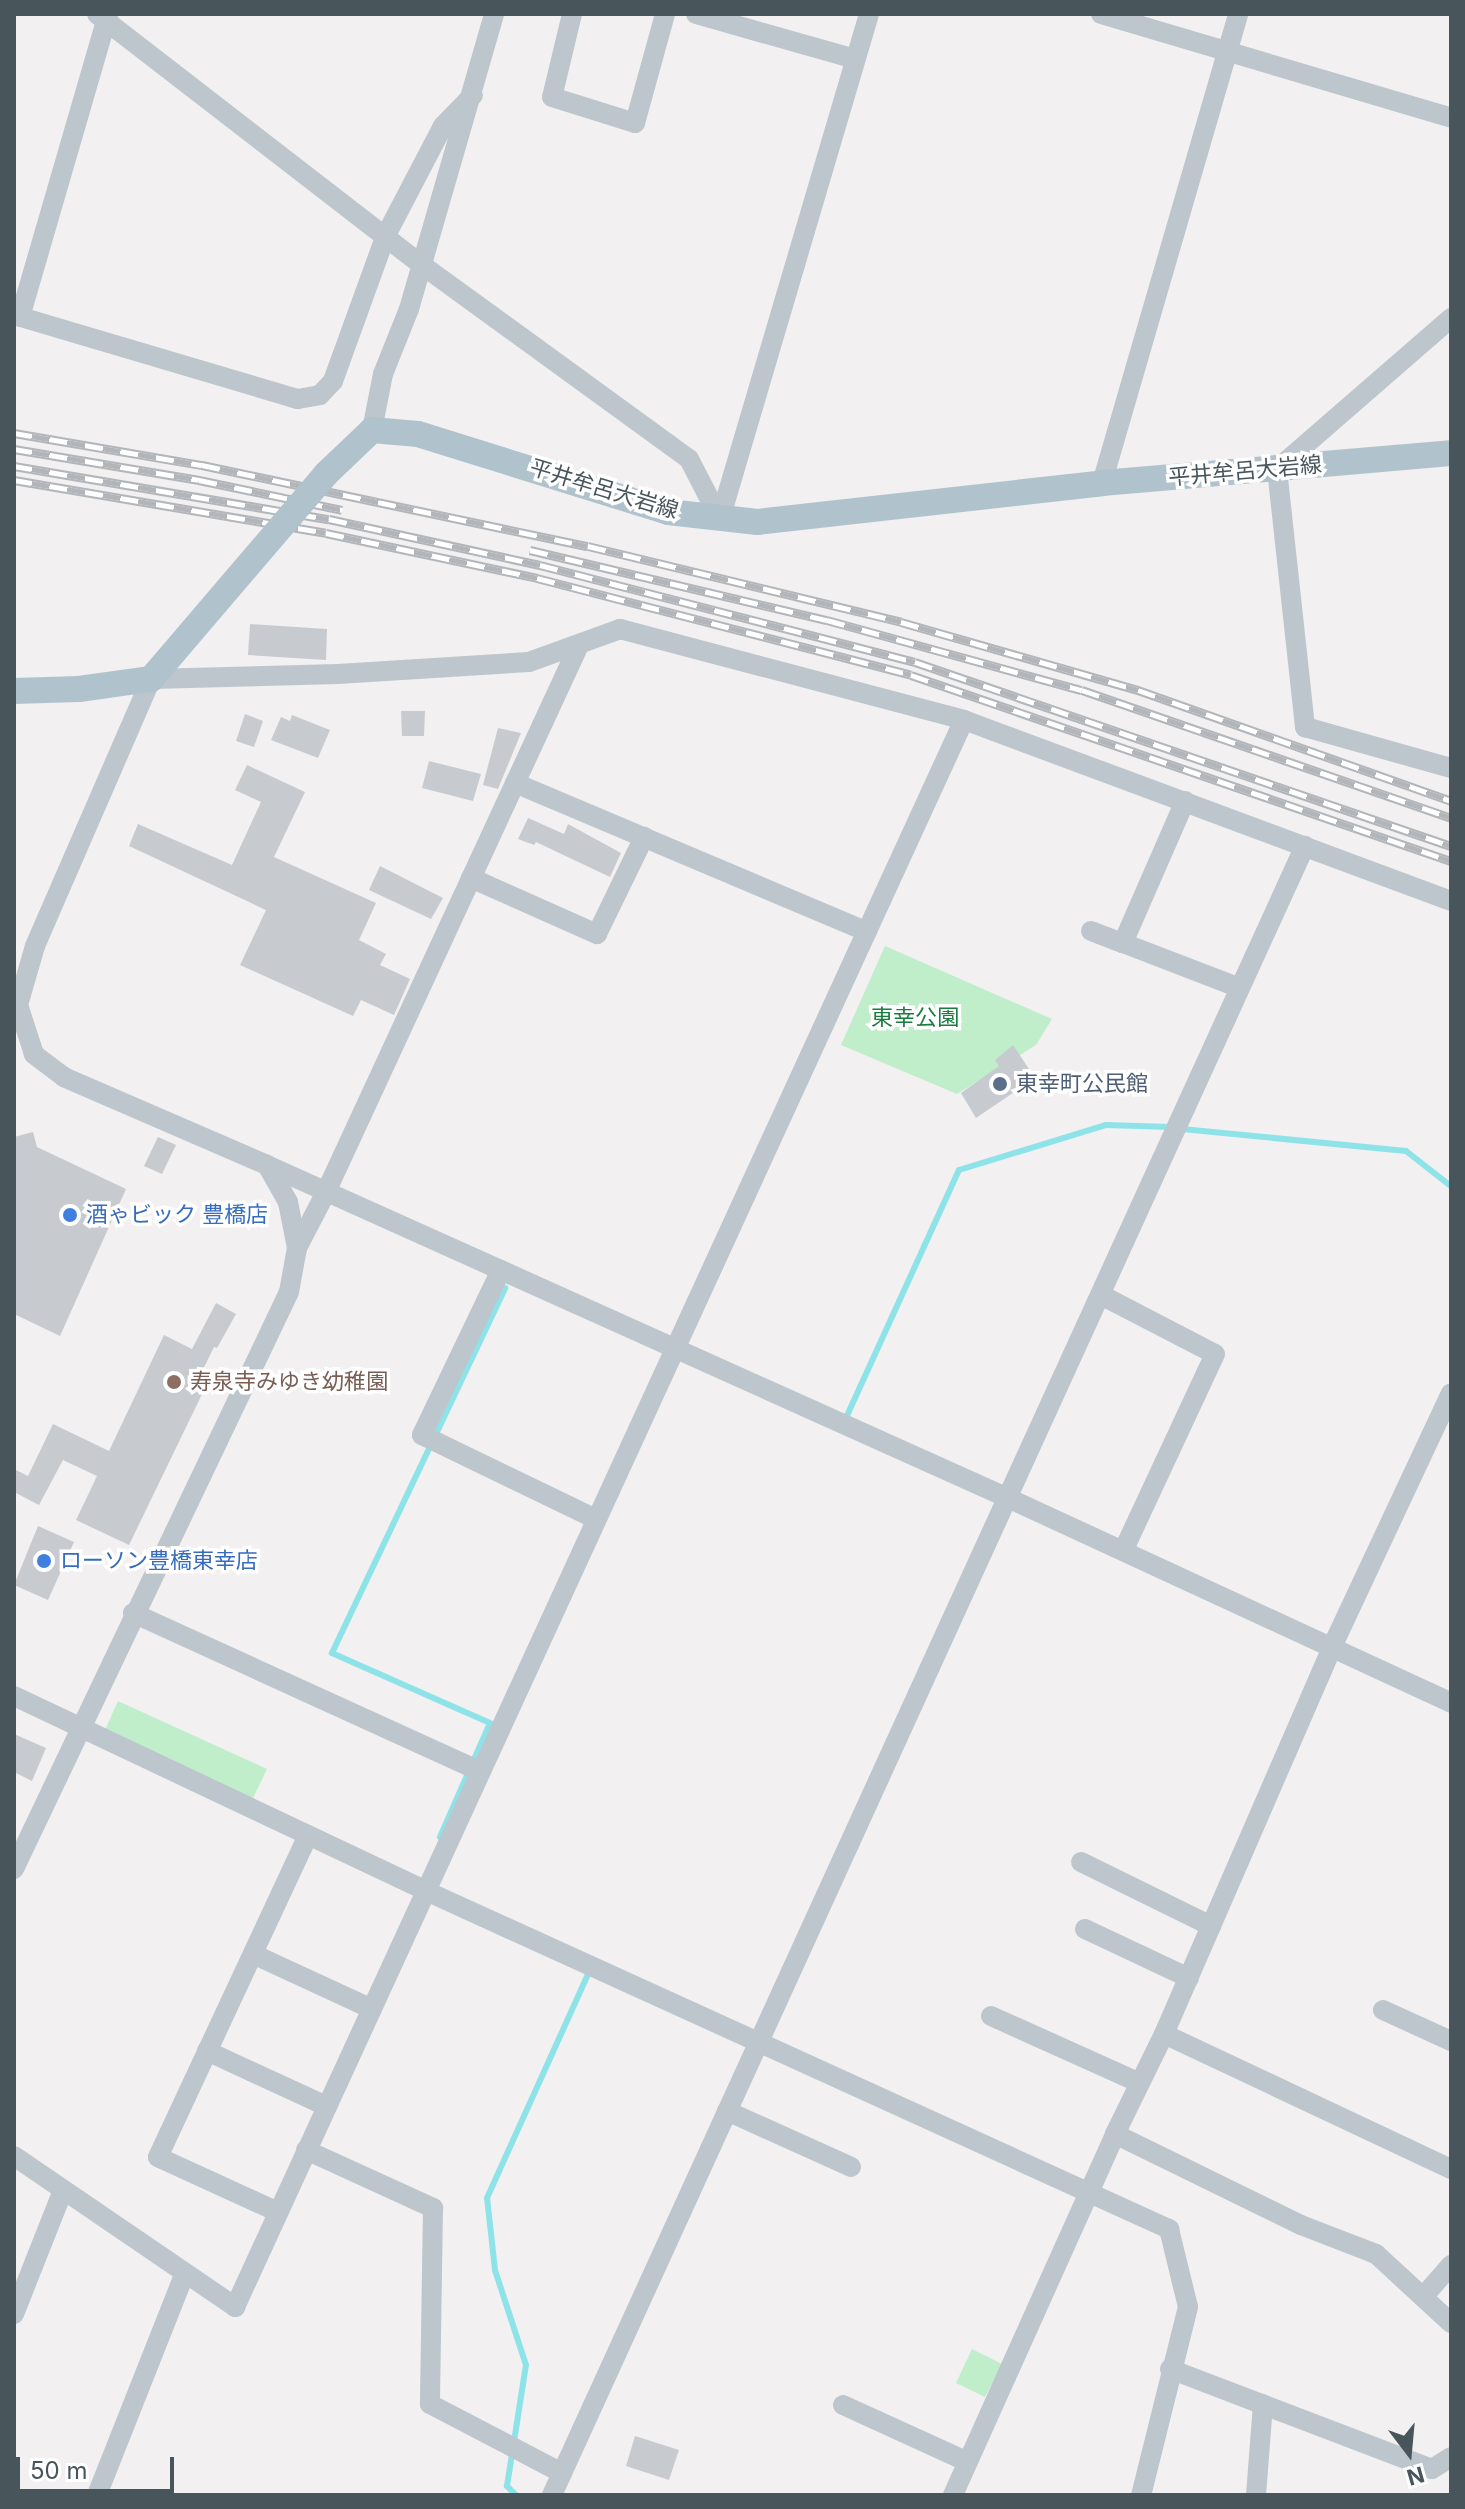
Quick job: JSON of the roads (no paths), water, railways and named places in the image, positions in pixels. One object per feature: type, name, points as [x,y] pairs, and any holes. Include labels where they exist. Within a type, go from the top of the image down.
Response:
[{"type":"main road","name":"平井牟呂大岩線","points":[[372,430],[418,434],[668,512],[757,522],[1102,483],[1451,453]]},
{"type":"main road","points":[[14,691],[79,689],[151,679],[326,474],[372,430]]},
{"type":"street","points":[[372,430],[383,374],[422,265],[494,14]]},
{"type":"street","points":[[572,14],[552,97],[635,123],[665,14]]},
{"type":"street","points":[[696,14],[855,59]]},
{"type":"street","points":[[720,519],[869,14]]},
{"type":"street","points":[[1101,14],[1451,118]]},
{"type":"street","points":[[1102,483],[1238,14]]},
{"type":"street","points":[[473,95],[443,126],[385,237],[333,381],[320,395],[298,399],[17,316],[103,16],[385,237],[422,265],[689,459],[720,519]]},
{"type":"street","points":[[1451,318],[1277,469],[1305,727],[1451,768]]},
{"type":"street","points":[[1451,901],[964,720],[620,629],[529,662],[338,674],[151,679],[35,946],[18,1005],[20,1028],[34,1054],[64,1077],[1008,1498],[1451,1703]]},
{"type":"street","points":[[14,1869],[133,1613],[289,1292],[297,1248],[326,1192],[579,645]]},
{"type":"street","points":[[14,2156],[235,2307],[964,720]]},
{"type":"street","points":[[515,783],[867,932]]},
{"type":"street","points":[[1123,943],[1185,801]]},
{"type":"street","points":[[471,878],[597,934],[644,837]]},
{"type":"street","points":[[552,2495],[1305,846]]},
{"type":"street","points":[[1091,931],[1240,988]]},
{"type":"street","points":[[267,1165],[288,1202],[297,1248]]},
{"type":"street","points":[[501,1270],[422,1435],[596,1519]]},
{"type":"street","points":[[1101,1295],[1215,1354],[1123,1551]]},
{"type":"street","points":[[953,2495],[1115,2134],[1164,2034],[1332,1647],[1451,1393]]},
{"type":"street","points":[[133,1613],[479,1771]]},
{"type":"street","points":[[14,1696],[424,1890],[1169,2229],[1188,2307],[1170,2369],[1141,2495]]},
{"type":"street","points":[[278,2212],[158,2157],[308,1835]]},
{"type":"street","points":[[1081,1862],[1211,1926]]},
{"type":"street","points":[[1085,1929],[1189,1978]]},
{"type":"street","points":[[253,1954],[370,2008]]},
{"type":"street","points":[[1383,2010],[1451,2041]]},
{"type":"street","points":[[991,2016],[1140,2083]]},
{"type":"street","points":[[1164,2034],[1451,2169]]},
{"type":"street","points":[[207,2051],[326,2106]]},
{"type":"street","points":[[727,2111],[851,2167]]},
{"type":"street","points":[[1115,2134],[1301,2225],[1376,2254],[1451,2323]]},
{"type":"street","points":[[306,2150],[433,2208],[430,2404],[562,2473]]},
{"type":"street","points":[[14,2314],[63,2190]]},
{"type":"street","points":[[1423,2297],[1451,2265]]},
{"type":"street","points":[[97,2495],[185,2273]]},
{"type":"street","points":[[1170,2369],[1441,2473],[1451,2457]]},
{"type":"street","points":[[1256,2495],[1263,2404]]},
{"type":"street","points":[[843,2405],[968,2462]]},
{"type":"waterway","points":[[845,1420],[959,1170],[1106,1125],[1171,1127]]},
{"type":"waterway","points":[[1182,1129],[1406,1151],[1451,1186]]},
{"type":"waterway","points":[[440,1837],[490,1723],[332,1653],[505,1288]]},
{"type":"waterway","points":[[516,2495],[507,2486],[526,2365],[495,2270],[487,2198],[591,1968]]},
{"type":"railway","points":[[14,433],[202,465],[588,546],[901,622],[1138,690],[1451,801]]},
{"type":"railway","points":[[14,449],[199,480],[342,510]]},
{"type":"railway","points":[[14,466],[329,519],[540,565],[915,662],[1451,846]]},
{"type":"railway","points":[[14,480],[326,533],[537,578],[911,675],[1451,861]]},
{"type":"railway","points":[[530,550],[827,620],[1082,690],[1451,818]]},
{"type":"place","name":"東幸町公民館","points":[[1000,1084]]},
{"type":"place","name":"酒ゃビック 豊橋店","points":[[70,1215]]},
{"type":"place","name":"寿泉寺みゆき幼稚園","points":[[174,1382]]},
{"type":"place","name":"ローソン豊橋東幸店","points":[[44,1561]]},
{"type":"park label","name":"東幸公園","points":[[915,1018]]}]
